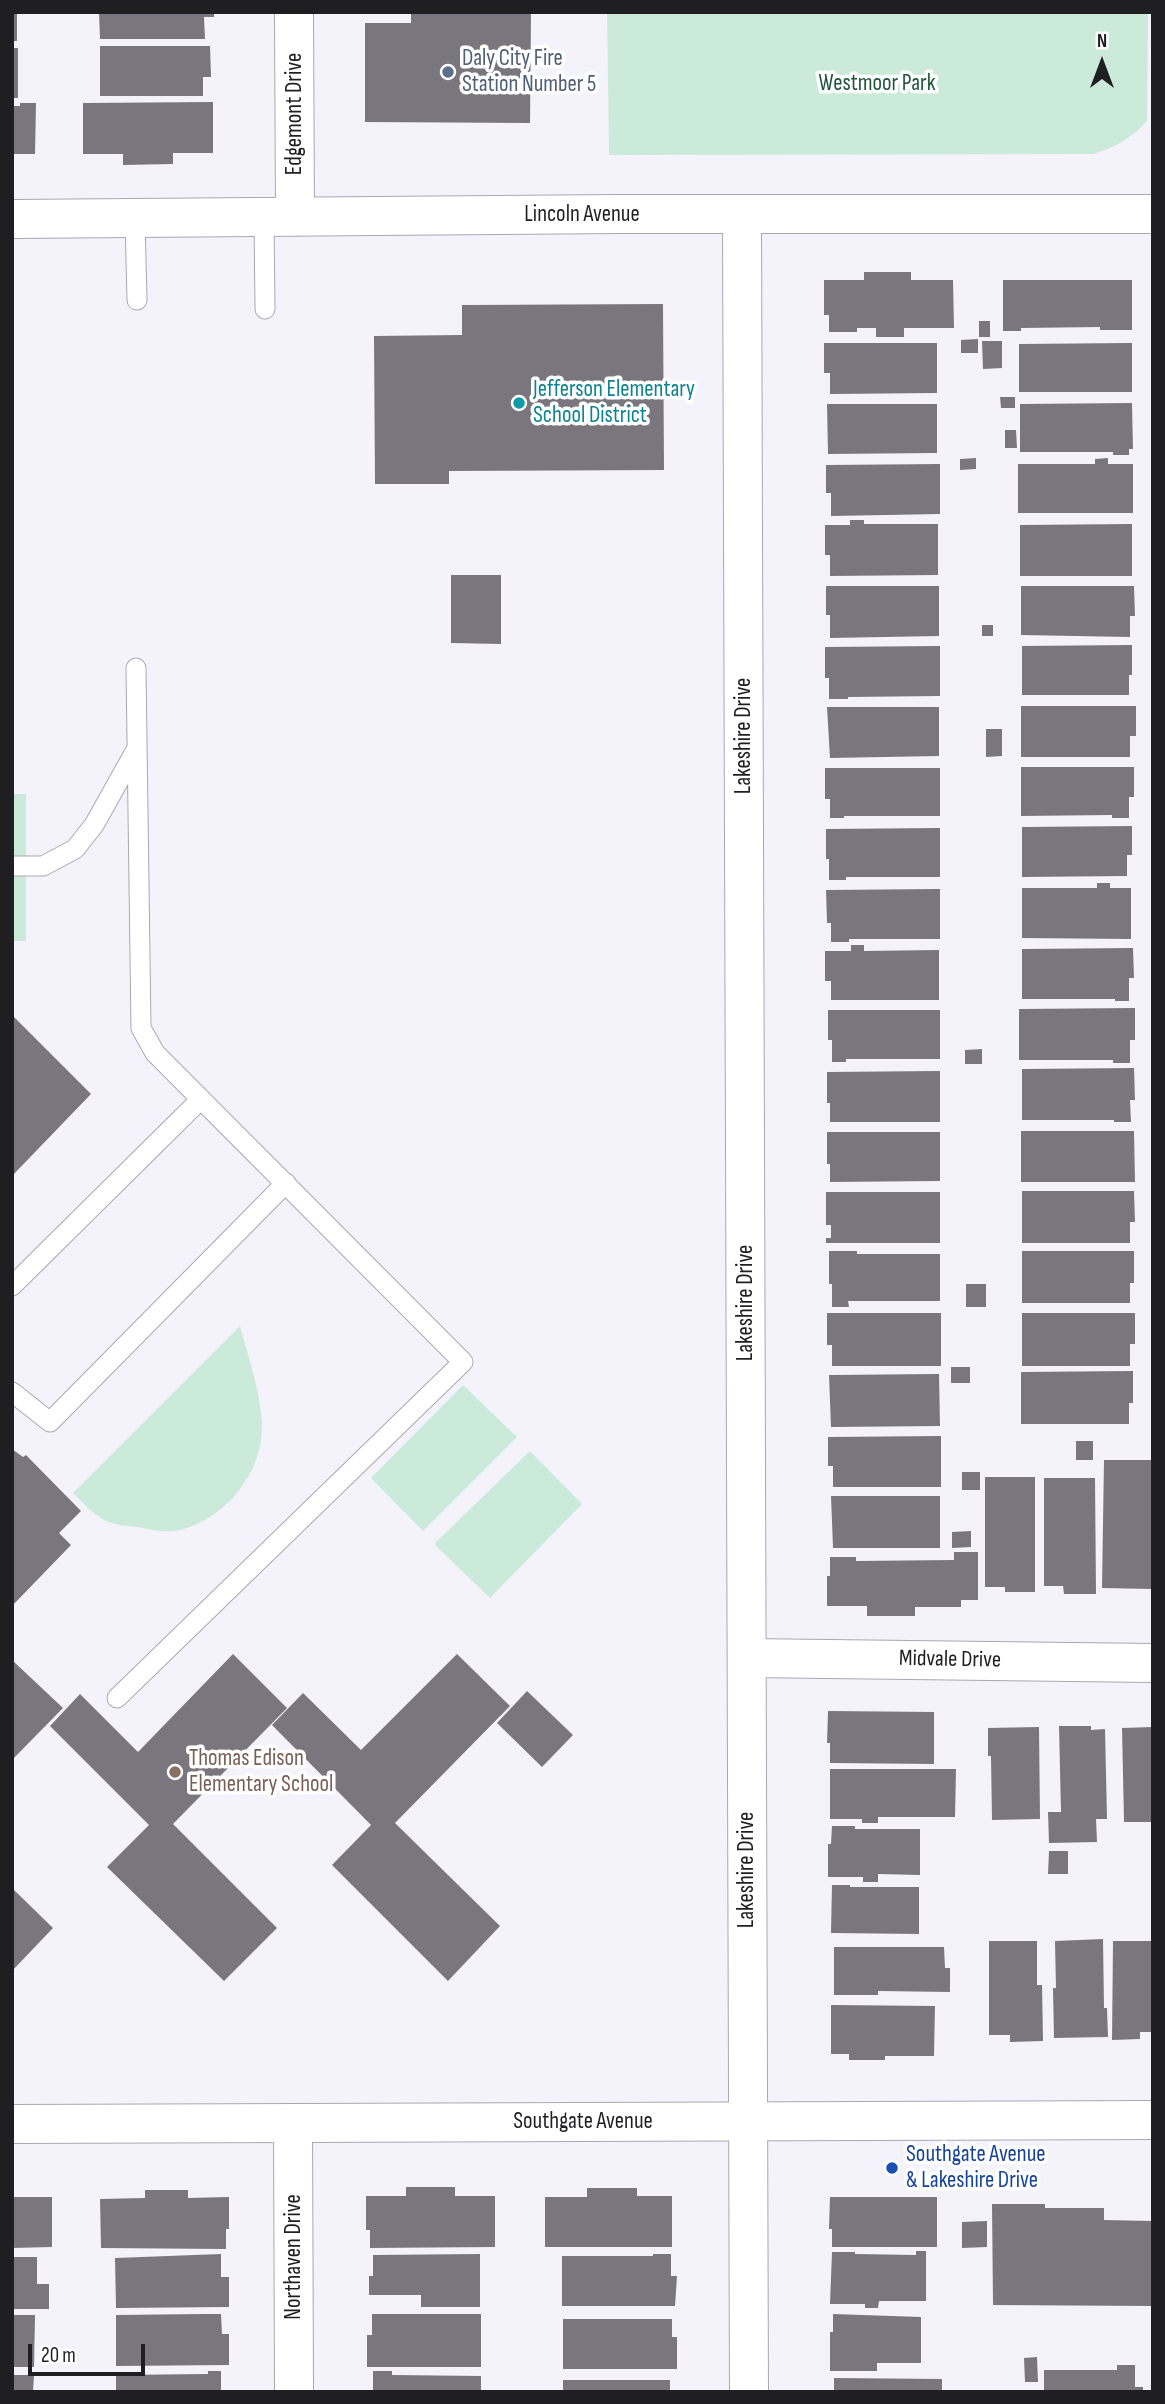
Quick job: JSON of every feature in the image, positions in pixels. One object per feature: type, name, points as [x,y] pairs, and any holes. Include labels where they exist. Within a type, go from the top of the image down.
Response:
[{"type":"street","name":"Edgemont Drive","points":[[280,217],[294,12]]},
{"type":"street","name":"Lincoln Avenue","points":[[12,219],[1153,214]]},
{"type":"street","name":"Lakeshire Drive","points":[[742,215],[749,2392]]},
{"type":"street","name":"Midvale Drive","points":[[747,1658],[1153,1662]]},
{"type":"street","name":"Southgate Avenue","points":[[12,2124],[1153,2120]]},
{"type":"street","name":"Northaven Drive","points":[[293,2123],[294,2392]]},
{"type":"lane","points":[[265,309],[280,217]]},
{"type":"lane","points":[[135,218],[137,300]]},
{"type":"lane","points":[[117,1698],[463,1362],[156,1053],[141,1028],[136,668]]},
{"type":"lane","points":[[12,866],[43,866],[75,849],[94,825],[137,749]]},
{"type":"lane","points":[[12,1286],[201,1099]]},
{"type":"lane","points":[[12,1392],[50,1422],[286,1183]]},
{"type":"green space","name":"Westmoor Park","points":[[607,12],[1148,12],[1147,121],[1123,141],[1094,154],[609,155]]},
{"type":"green space","points":[[12,794],[26,794],[26,941],[12,941]]},
{"type":"green space","points":[[240,1326],[260,1402],[262,1432],[256,1460],[233,1498],[198,1524],[173,1531],[117,1524],[106,1521],[88,1508],[73,1493]]},
{"type":"green space","points":[[463,1385],[517,1437],[423,1531],[371,1478]]},
{"type":"green space","points":[[530,1451],[582,1504],[490,1598],[434,1544]]},
{"type":"building","points":[[12,12],[17,12],[17,41],[12,41]]},
{"type":"building","points":[[99,12],[214,12],[214,17],[204,17],[205,39],[100,39]]},
{"type":"building","name":"Daly City Fire Station Number 5","points":[[411,12],[531,12],[530,123],[365,122],[365,23],[411,23]]},
{"type":"building","points":[[100,46],[210,46],[211,77],[203,77],[203,96],[100,96]]},
{"type":"building","points":[[12,48],[18,48],[18,98],[12,98]]},
{"type":"building","points":[[213,102],[213,153],[173,153],[173,164],[123,165],[123,154],[83,154],[83,103]]},
{"type":"building","points":[[20,103],[36,103],[35,154],[12,154],[12,106],[20,106]]},
{"type":"building","points":[[864,272],[911,272],[911,280],[953,280],[954,328],[904,328],[904,337],[876,337],[876,328],[857,328],[857,332],[829,332],[829,315],[824,315],[824,280],[864,280]]},
{"type":"building","points":[[1003,280],[1132,280],[1132,330],[1100,330],[1100,327],[1021,328],[1021,331],[1003,331]]},
{"type":"building","name":"Jefferson Elementary School District","points":[[663,304],[664,470],[449,471],[449,484],[375,484],[374,336],[462,335],[462,305]]},
{"type":"building","points":[[979,321],[990,321],[990,337],[979,337]]},
{"type":"building","points":[[978,339],[978,353],[961,353],[961,340]]},
{"type":"building","points":[[982,341],[1002,341],[1002,368],[983,369]]},
{"type":"building","points":[[824,343],[937,343],[937,393],[830,394],[830,373],[824,373]]},
{"type":"building","points":[[1132,343],[1132,392],[1019,392],[1019,344]]},
{"type":"building","points":[[1000,397],[1015,397],[1015,408],[1001,408]]},
{"type":"building","points":[[1132,403],[1133,449],[1129,449],[1129,455],[1113,455],[1113,452],[1020,452],[1020,404]]},
{"type":"building","points":[[827,404],[937,404],[937,453],[828,454]]},
{"type":"building","points":[[1005,430],[1016,430],[1017,448],[1005,448]]},
{"type":"building","points":[[976,458],[976,469],[960,470],[960,459]]},
{"type":"building","points":[[1108,458],[1108,464],[1133,464],[1133,513],[1018,513],[1018,464],[1095,464],[1095,459]]},
{"type":"building","points":[[940,464],[940,514],[831,516],[831,493],[826,493],[826,465]]},
{"type":"building","points":[[850,520],[864,520],[864,524],[938,524],[938,575],[830,576],[830,555],[825,555],[825,525],[850,525]]},
{"type":"building","points":[[1132,524],[1132,576],[1020,576],[1020,525]]},
{"type":"building","points":[[451,575],[501,575],[501,644],[451,643]]},
{"type":"building","points":[[826,586],[939,586],[939,636],[830,638],[830,615],[826,615]]},
{"type":"building","points":[[1021,586],[1134,586],[1135,616],[1130,616],[1130,637],[1021,635]]},
{"type":"building","points":[[982,625],[993,625],[993,636],[982,636]]},
{"type":"building","points":[[1132,645],[1129,695],[1022,695],[1022,646]]},
{"type":"building","points":[[940,646],[940,696],[829,699],[829,678],[825,678],[825,647]]},
{"type":"building","points":[[1021,706],[1136,706],[1136,736],[1130,736],[1130,757],[1021,757]]},
{"type":"building","points":[[827,707],[939,707],[939,756],[830,758]]},
{"type":"building","points":[[986,729],[1002,729],[1002,756],[986,757]]},
{"type":"building","points":[[1021,767],[1134,767],[1134,797],[1129,797],[1129,818],[1112,818],[1112,815],[1021,816]]},
{"type":"building","points":[[825,768],[940,768],[940,816],[830,818],[830,799],[825,799]]},
{"type":"building","points":[[1132,826],[1132,855],[1127,855],[1127,876],[1022,877],[1022,827]]},
{"type":"building","points":[[940,828],[940,877],[846,877],[846,880],[829,880],[826,829]]},
{"type":"building","points":[[1097,883],[1110,883],[1110,888],[1131,888],[1131,939],[1022,938],[1022,888],[1097,888]]},
{"type":"building","points":[[940,889],[940,939],[849,939],[849,942],[831,942],[831,923],[827,923],[826,890]]},
{"type":"building","points":[[851,945],[864,945],[864,951],[939,950],[939,1000],[831,1000],[831,981],[825,981],[825,951],[851,951]]},
{"type":"building","points":[[1133,948],[1134,978],[1129,978],[1129,1001],[1022,999],[1022,949]]},
{"type":"building","points":[[1135,1008],[1135,1040],[1130,1040],[1130,1063],[1113,1063],[1113,1060],[1019,1060],[1019,1009]]},
{"type":"building","points":[[828,1010],[940,1010],[940,1059],[846,1059],[846,1062],[832,1062],[832,1040],[828,1040]]},
{"type":"building","points":[[12,1015],[91,1094],[12,1176]]},
{"type":"building","points":[[982,1049],[982,1064],[965,1064],[965,1050]]},
{"type":"building","points":[[1134,1068],[1135,1100],[1130,1100],[1131,1122],[1022,1120],[1022,1069]]},
{"type":"building","points":[[940,1071],[940,1122],[830,1122],[827,1072]]},
{"type":"building","points":[[1021,1131],[1134,1131],[1135,1182],[1021,1182]]},
{"type":"building","points":[[827,1132],[940,1132],[940,1181],[830,1182]]},
{"type":"building","points":[[1022,1191],[1134,1191],[1135,1222],[1130,1222],[1130,1243],[1022,1243]]},
{"type":"building","points":[[826,1192],[940,1192],[940,1243],[826,1243],[826,1238],[831,1238],[831,1225],[826,1225]]},
{"type":"building","points":[[829,1251],[857,1251],[857,1254],[940,1254],[940,1301],[848,1301],[849,1307],[832,1307]]},
{"type":"building","points":[[1022,1251],[1134,1251],[1134,1283],[1130,1283],[1130,1303],[1022,1303]]},
{"type":"building","points":[[966,1284],[986,1284],[986,1307],[966,1307]]},
{"type":"building","points":[[827,1313],[941,1313],[941,1366],[832,1366],[832,1345],[827,1345]]},
{"type":"building","points":[[1022,1313],[1135,1313],[1135,1344],[1130,1344],[1130,1366],[1022,1366]]},
{"type":"building","points":[[951,1367],[970,1367],[970,1383],[951,1383]]},
{"type":"building","points":[[1133,1371],[1133,1403],[1129,1403],[1129,1424],[1021,1424],[1021,1372]]},
{"type":"building","points":[[939,1374],[940,1426],[831,1427],[829,1375]]},
{"type":"building","points":[[941,1436],[941,1487],[833,1487],[833,1466],[828,1466],[828,1437]]},
{"type":"building","points":[[1076,1441],[1093,1441],[1093,1460],[1076,1460]]},
{"type":"building","points":[[12,1449],[23,1457],[26,1455],[81,1511],[59,1533],[71,1545],[12,1606]]},
{"type":"building","points":[[1104,1460],[1153,1460],[1151,1589],[1102,1588]]},
{"type":"building","points":[[962,1472],[980,1472],[980,1490],[962,1490]]},
{"type":"building","points":[[985,1477],[1035,1477],[1035,1592],[1005,1592],[1005,1587],[985,1587]]},
{"type":"building","points":[[1044,1478],[1095,1478],[1096,1594],[1064,1594],[1063,1586],[1044,1586]]},
{"type":"building","points":[[831,1496],[940,1496],[940,1548],[833,1548]]},
{"type":"building","points":[[971,1531],[971,1547],[952,1548],[952,1532]]},
{"type":"building","points":[[954,1552],[978,1552],[978,1600],[961,1600],[961,1607],[915,1607],[915,1616],[867,1616],[867,1606],[827,1606],[830,1557],[856,1557],[856,1561],[954,1560]]},
{"type":"building","points":[[233,1654],[287,1708],[173,1824],[277,1928],[224,1981],[107,1867],[149,1825],[50,1726],[80,1694],[138,1752]]},
{"type":"building","points":[[457,1654],[510,1706],[395,1823],[500,1926],[448,1981],[332,1865],[371,1825],[272,1725],[303,1693],[361,1750]]},
{"type":"building","points":[[12,1660],[63,1708],[12,1760]]},
{"type":"building","points":[[527,1691],[573,1735],[542,1767],[497,1723]]},
{"type":"building","points":[[828,1711],[934,1712],[934,1764],[830,1763],[830,1743],[827,1743]]},
{"type":"building","points":[[1059,1726],[1105,1729],[1107,1819],[1096,1819],[1097,1842],[1049,1843],[1048,1812],[1061,1812]]},
{"type":"building","points":[[1039,1727],[1040,1819],[992,1820],[988,1728]]},
{"type":"building","points":[[1153,1727],[1153,1822],[1124,1822],[1122,1728]]},
{"type":"building","points":[[830,1769],[956,1769],[955,1817],[878,1817],[878,1823],[862,1823],[862,1819],[830,1819]]},
{"type":"building","points":[[832,1826],[855,1826],[855,1829],[920,1829],[920,1875],[878,1874],[878,1882],[863,1882],[863,1877],[828,1877],[828,1844],[831,1844]]},
{"type":"building","points":[[1049,1851],[1068,1851],[1068,1874],[1048,1874]]},
{"type":"building","points":[[832,1885],[919,1887],[919,1934],[831,1933]]},
{"type":"building","points":[[12,1888],[53,1928],[12,1971]]},
{"type":"building","points":[[1103,1939],[1104,2008],[1107,2008],[1108,2037],[1054,2038],[1055,1941]]},
{"type":"building","points":[[989,1941],[1037,1941],[1037,1985],[1042,1985],[1043,2041],[1010,2042],[1010,2035],[989,2035]]},
{"type":"building","points":[[1113,1941],[1153,1941],[1153,2032],[1140,2032],[1140,2039],[1112,2040]]},
{"type":"building","points":[[834,1947],[944,1947],[945,1968],[950,1968],[950,1992],[878,1991],[878,1995],[834,1995]]},
{"type":"building","points":[[831,2005],[935,2006],[934,2056],[885,2056],[885,2060],[849,2060],[849,2054],[831,2054]]},
{"type":"building","points":[[406,2187],[455,2187],[455,2196],[495,2196],[495,2247],[370,2248],[370,2230],[366,2230],[366,2196],[406,2196]]},
{"type":"building","points":[[587,2188],[637,2188],[637,2196],[672,2196],[672,2247],[545,2247],[545,2197],[587,2197]]},
{"type":"building","points":[[145,2190],[188,2190],[188,2198],[229,2197],[226,2249],[101,2248],[100,2199],[145,2198]]},
{"type":"building","points":[[12,2197],[52,2197],[52,2247],[12,2248]]},
{"type":"building","points":[[830,2197],[937,2197],[937,2247],[832,2247],[832,2229],[829,2229]]},
{"type":"building","points":[[992,2204],[1045,2204],[1045,2208],[1104,2208],[1104,2220],[1153,2221],[1153,2306],[993,2305]]},
{"type":"building","points":[[987,2221],[987,2247],[962,2248],[962,2222]]},
{"type":"building","points":[[916,2251],[926,2251],[926,2301],[879,2301],[878,2308],[865,2308],[865,2304],[830,2304],[832,2252],[916,2255]]},
{"type":"building","points":[[221,2254],[221,2277],[229,2277],[229,2307],[116,2308],[115,2258]]},
{"type":"building","points":[[480,2254],[480,2307],[421,2307],[421,2295],[369,2295],[373,2255]]},
{"type":"building","points":[[671,2254],[671,2276],[677,2276],[675,2306],[562,2306],[562,2256]]},
{"type":"building","points":[[12,2257],[37,2257],[37,2284],[49,2284],[49,2309],[12,2309]]},
{"type":"building","points":[[221,2314],[222,2334],[229,2334],[229,2365],[116,2366],[116,2315]]},
{"type":"building","points":[[372,2314],[481,2314],[481,2367],[367,2367],[367,2335],[372,2335]]},
{"type":"building","points":[[833,2314],[921,2317],[921,2363],[877,2363],[877,2371],[830,2371]]},
{"type":"building","points":[[12,2315],[35,2315],[34,2367],[12,2367]]},
{"type":"building","points":[[563,2319],[672,2319],[672,2337],[677,2337],[677,2369],[563,2369]]},
{"type":"building","points":[[1037,2357],[1038,2382],[1025,2382],[1024,2358]]},
{"type":"building","points":[[1117,2365],[1135,2365],[1135,2387],[1143,2387],[1143,2392],[1044,2392],[1044,2370],[1117,2370]]},
{"type":"building","points":[[208,2371],[221,2371],[221,2392],[116,2392],[116,2375],[208,2374]]},
{"type":"building","points":[[373,2371],[392,2371],[392,2375],[481,2376],[481,2392],[373,2392]]},
{"type":"building","points":[[12,2375],[34,2375],[33,2392],[12,2392]]},
{"type":"building","points":[[834,2378],[942,2379],[942,2392],[834,2392]]},
{"type":"building","points":[[563,2380],[670,2380],[670,2392],[563,2392]]},
{"type":"place","name":"Daly City Fire Station Number 5","points":[[448,72]]},
{"type":"place","name":"Jefferson Elementary School District","points":[[519,403]]},
{"type":"place","name":"Thomas Edison Elementary School","points":[[175,1772]]},
{"type":"place","name":"Southgate Avenue & Lakeshire Drive","points":[[892,2168]]}]
